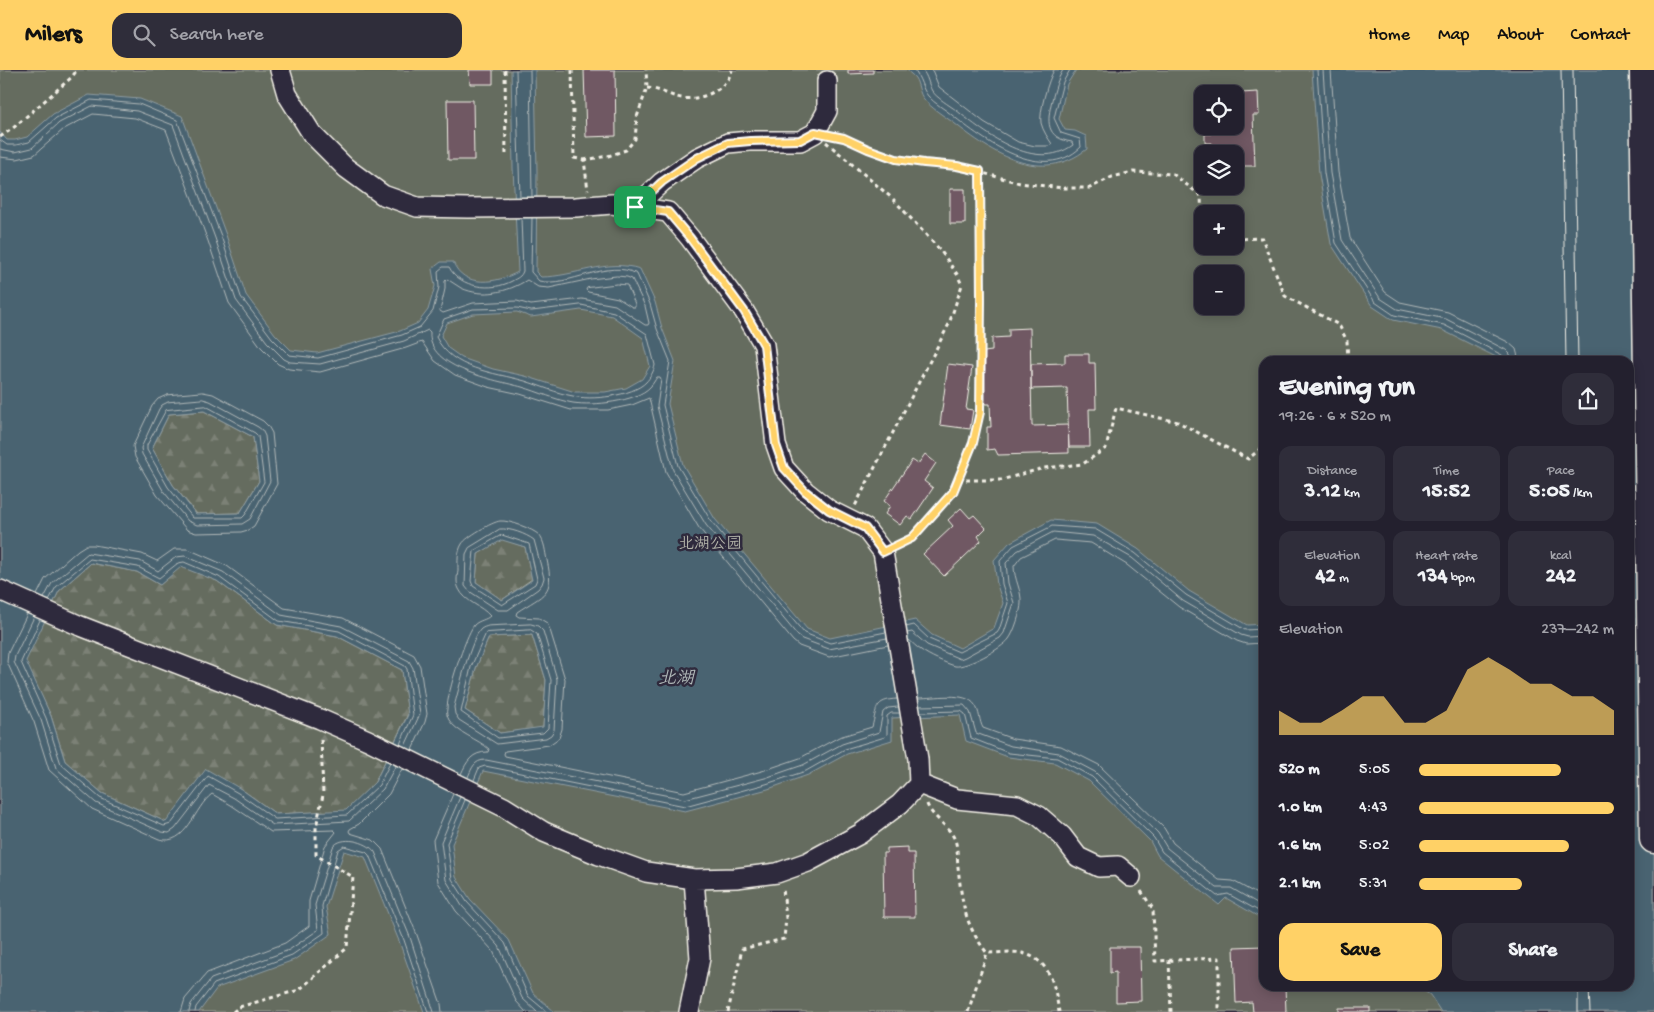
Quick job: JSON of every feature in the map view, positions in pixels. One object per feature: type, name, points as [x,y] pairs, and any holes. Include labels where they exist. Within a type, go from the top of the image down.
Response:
[{"type":"highway","points":[[1644,70],[1654,839]]},
{"type":"street","points":[[0,590],[78,625],[320,719],[368,740],[504,807],[544,832],[599,856],[646,872],[694,879],[736,878],[777,873],[808,862],[860,834],[900,804],[919,784],[918,759],[883,552],[865,528],[829,510],[805,491],[784,468],[776,445],[764,345],[744,311],[690,238],[668,212],[612,204],[468,208],[417,207],[382,195],[346,168],[312,134],[287,94],[280,70]]},
{"type":"street","points":[[635,207],[662,182],[697,158],[728,143],[800,140],[815,132],[827,111],[827,81]]},
{"type":"street","points":[[919,784],[957,799],[1017,805],[1039,816],[1062,836],[1078,856],[1099,867],[1118,866],[1132,877]]},
{"type":"street","points":[[689,1012],[700,958],[694,879]]},
{"type":"path","points":[[0,137],[12,130],[72,77],[77,70]]},
{"type":"path","points":[[505,70],[506,158]]},
{"type":"path","points":[[572,70],[574,158],[584,160],[608,156],[626,150],[635,139],[637,117],[647,88],[646,70]]},
{"type":"path","points":[[647,88],[678,98],[689,99],[704,96],[721,87],[732,70]]},
{"type":"path","points":[[815,132],[844,138],[896,159],[957,166],[1020,183],[1064,188],[1090,188],[1112,177],[1133,172],[1173,174],[1202,196],[1202,205]]},
{"type":"path","points":[[815,132],[893,199],[940,250],[957,274],[962,286],[949,324],[848,519]]},
{"type":"path","points":[[584,160],[590,206]]},
{"type":"path","points":[[883,552],[912,538],[953,492],[973,443],[980,412],[980,171]]},
{"type":"path","points":[[1244,239],[1262,238],[1285,296],[1339,326],[1347,341],[1348,356]]},
{"type":"path","points":[[958,480],[1000,480],[1044,468],[1083,464],[1106,448],[1116,408],[1178,422],[1248,459],[1259,450]]},
{"type":"path","points":[[233,1012],[239,1007],[299,990],[347,948],[352,877],[316,855],[316,827],[323,795],[320,719]]},
{"type":"path","points":[[919,784],[929,810],[945,825],[955,840],[963,908],[977,941],[987,953]]},
{"type":"path","points":[[728,1012],[742,949],[784,939],[786,918],[784,892],[777,873]]},
{"type":"path","points":[[1132,877],[1153,909],[1155,961],[1219,958],[1219,1012]]},
{"type":"path","points":[[987,953],[1021,952],[1037,958],[1048,969],[1057,997],[1059,1012]]},
{"type":"path","points":[[968,1012],[987,953]]},
{"type":"path","points":[[1170,960],[1171,1012]]},
{"type":"green space","name":"北湖公园","points":[[0,70],[1654,70],[1654,1012],[0,1012]]},
{"type":"green space","points":[[204,411],[253,437],[259,481],[240,513],[197,514],[173,485],[152,448],[169,414]]},
{"type":"green space","points":[[502,539],[525,547],[532,579],[502,600],[476,582],[478,554]]},
{"type":"green space","points":[[91,563],[137,572],[160,585],[181,566],[217,581],[277,625],[337,636],[402,670],[408,714],[375,782],[346,811],[276,814],[241,789],[166,822],[102,793],[65,761],[51,716],[25,661],[59,591]]},
{"type":"green space","points":[[532,635],[546,680],[543,728],[500,733],[465,710],[476,668],[489,637]]},
{"type":"water","name":"北湖","points":[[511,70],[535,70],[536,272],[541,277],[615,266],[640,269],[655,302],[662,328],[675,361],[668,404],[683,465],[715,519],[807,629],[830,638],[915,620],[932,635],[960,648],[994,628],[1003,603],[997,585],[994,560],[1009,543],[1051,520],[1097,524],[1138,549],[1189,591],[1247,625],[1259,624],[1259,917],[1226,898],[1219,905],[1158,856],[1150,841],[1089,781],[1055,763],[1008,757],[966,741],[960,715],[892,718],[892,740],[847,754],[808,775],[768,789],[685,811],[483,771],[452,844],[456,877],[470,899],[509,940],[533,993],[555,1012],[424,1012],[399,941],[365,857],[344,851],[326,907],[331,934],[294,960],[217,988],[199,1012],[0,1012],[0,132],[7,140],[27,137],[53,114],[89,95],[140,99],[182,116],[246,295],[275,334],[291,350],[317,353],[400,331],[418,323],[428,310],[435,286],[432,269],[441,262],[453,262],[458,271],[473,280],[491,281],[518,272]],"holes":[[[581,310],[612,316],[643,338],[650,366],[642,379],[626,388],[605,392],[575,392],[525,376],[493,369],[462,358],[448,348],[441,336],[447,323],[473,314],[517,312],[531,317]],[[204,411],[253,437],[259,481],[240,513],[196,514],[173,485],[152,448],[169,414]],[[502,540],[525,547],[532,580],[502,600],[476,582],[478,554]],[[91,563],[137,572],[160,585],[181,567],[217,581],[277,625],[337,636],[402,670],[408,715],[375,782],[346,810],[276,814],[241,789],[206,769],[166,822],[102,793],[65,761],[51,716],[26,661],[59,591]],[[532,635],[546,680],[543,727],[500,733],[465,710],[476,668],[489,637]]]},
{"type":"water","points":[[907,70],[1076,70],[1067,84],[1059,119],[1065,130],[1075,131],[1086,136],[1087,149],[1070,159],[1052,164],[1035,165],[1001,154],[985,145],[930,106],[922,97],[915,78]]},
{"type":"water","points":[[1312,70],[1654,70],[1654,1012],[1441,1012],[1430,995],[1424,991],[1634,991],[1634,356],[1494,356],[1442,330],[1393,320],[1372,306],[1331,244],[1319,174]]},
{"type":"building","points":[[469,70],[493,70],[493,84],[470,84]]},
{"type":"building","points":[[584,70],[615,70],[616,136],[586,137]]},
{"type":"building","points":[[848,70],[873,70],[873,73],[848,74]]},
{"type":"building","points":[[1258,92],[1259,115],[1253,115],[1255,166],[1244,166],[1244,145],[1212,145],[1212,143],[1205,143],[1205,135],[1244,135],[1244,93]]},
{"type":"building","points":[[447,100],[473,100],[474,160],[448,160]]},
{"type":"building","points":[[950,189],[965,189],[965,224],[950,224]]},
{"type":"building","points":[[1030,328],[1032,426],[1068,425],[1069,453],[998,455],[995,449],[987,450],[987,427],[991,427],[990,404],[985,404],[984,352],[992,351],[992,338],[1009,337],[1009,329]]},
{"type":"building","points":[[1065,354],[1089,354],[1089,363],[1095,363],[1096,409],[1089,409],[1090,447],[1069,447],[1067,388],[1031,389],[1031,364],[1065,363]]},
{"type":"building","points":[[948,364],[972,367],[966,409],[973,410],[970,429],[940,425]]},
{"type":"building","points":[[925,454],[936,463],[924,481],[933,488],[912,519],[907,516],[900,525],[885,514],[890,506],[884,501],[912,460],[918,464]]},
{"type":"building","points":[[961,508],[970,518],[974,515],[986,528],[978,536],[981,541],[944,576],[923,554],[953,526],[948,520]]},
{"type":"building","points":[[908,847],[908,853],[914,853],[915,917],[884,917],[883,853],[887,853],[887,848]]},
{"type":"building","points":[[1259,946],[1259,991],[1285,991],[1286,1012],[1253,1012],[1252,1002],[1236,1003],[1234,947]]},
{"type":"building","points":[[1110,947],[1140,947],[1141,1001],[1116,1002],[1116,972],[1110,973]]},
{"type":"building","points":[[1339,1008],[1370,1008],[1370,1012],[1339,1012]]},
{"type":"tram line","points":[[1561,70],[1566,356]]},
{"type":"tram line","points":[[1573,70],[1578,356]]},
{"type":"tram line","points":[[1578,991],[1578,1012]]},
{"type":"tram line","points":[[1589,991],[1590,1012]]},
{"type":"route","points":[[815,132],[844,138],[896,159],[957,166],[980,171],[980,412],[973,443],[953,492],[912,538],[883,552],[865,528],[829,510],[805,491],[784,468],[776,445],[764,345],[744,311],[690,238],[668,212],[635,207],[662,182],[697,158],[728,143],[800,140],[815,132]]}]
